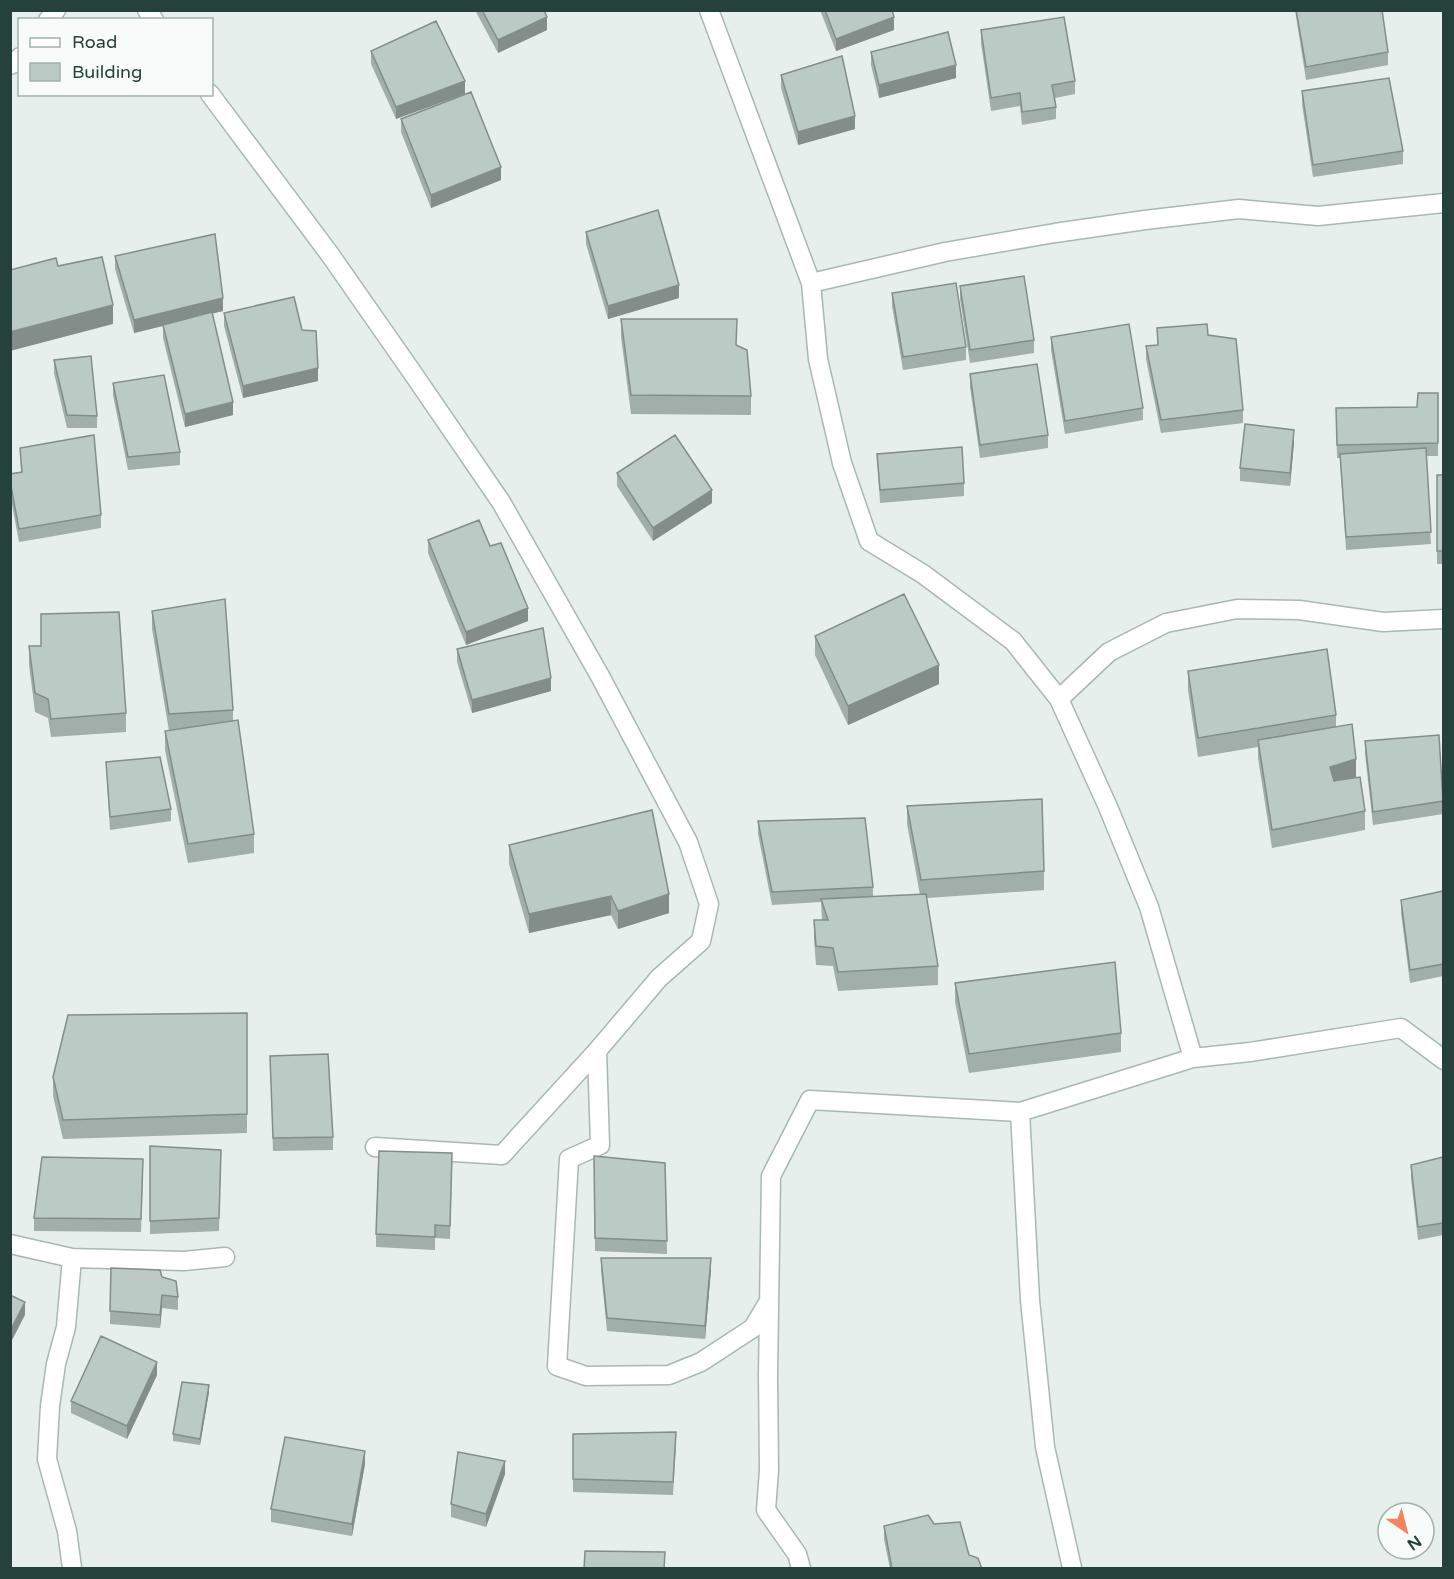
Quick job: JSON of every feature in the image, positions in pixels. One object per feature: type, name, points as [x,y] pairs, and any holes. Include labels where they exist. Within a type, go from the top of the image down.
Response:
[{"type":"street","points":[[709,10],[811,283],[818,359],[842,463],[869,541],[923,574],[1014,641],[1059,699],[1108,807],[1149,907],[1193,1058]]},
{"type":"street","points":[[211,96],[331,256],[501,502],[600,676],[688,842],[709,904],[700,941],[659,978],[597,1051],[501,1155],[375,1147]]},
{"type":"street","points":[[811,283],[967,248],[1156,219],[1239,209],[1318,216],[1443,202]]},
{"type":"street","points":[[1059,699],[1109,652],[1166,623],[1237,609],[1299,610],[1383,622],[1443,619]]},
{"type":"street","points":[[801,1569],[797,1554],[766,1510],[769,1470],[771,1176],[810,1100],[1020,1112],[1193,1058],[1250,1052],[1401,1028],[1443,1059]]},
{"type":"street","points":[[597,1051],[600,1144],[569,1159],[557,1366],[586,1376],[669,1375],[701,1362],[753,1328],[769,1302]]},
{"type":"street","points":[[1020,1112],[1030,1300],[1045,1447],[1072,1569]]},
{"type":"street","points":[[10,1244],[72,1258],[184,1261],[225,1257]]},
{"type":"street","points":[[72,1258],[66,1327],[56,1364],[50,1406],[47,1459],[67,1531],[72,1569]]},
{"type":"building","points":[[482,10],[544,10],[547,17],[498,40]]},
{"type":"building","points":[[825,10],[892,10],[894,17],[836,39]]},
{"type":"building","points":[[1296,10],[1382,10],[1388,52],[1306,67]]},
{"type":"building","points":[[1064,17],[1075,81],[1052,85],[1056,107],[1022,112],[1020,93],[991,98],[981,30]]},
{"type":"building","points":[[436,21],[465,81],[396,107],[371,51]]},
{"type":"building","points":[[948,32],[956,65],[879,85],[871,52]]},
{"type":"building","points":[[842,56],[855,116],[798,132],[781,75]]},
{"type":"building","points":[[1389,78],[1403,151],[1313,165],[1302,91]]},
{"type":"building","points":[[471,92],[501,167],[431,195],[401,119]]},
{"type":"building","points":[[658,210],[679,285],[608,306],[586,232]]},
{"type":"building","points":[[215,234],[223,298],[134,320],[115,256]]},
{"type":"building","points":[[102,257],[113,305],[10,332],[10,270],[56,258],[58,266]]},
{"type":"building","points":[[1024,276],[1034,340],[970,350],[960,286]]},
{"type":"building","points":[[956,283],[966,347],[903,357],[892,293]]},
{"type":"building","points":[[294,297],[302,330],[316,331],[318,368],[243,386],[224,313]]},
{"type":"building","points":[[212,312],[233,402],[185,414],[163,325]]},
{"type":"building","points":[[621,319],[737,319],[736,345],[747,350],[751,396],[631,395]]},
{"type":"building","points":[[1129,324],[1143,408],[1065,421],[1051,337]]},
{"type":"building","points":[[1207,324],[1208,335],[1236,339],[1243,410],[1161,420],[1146,346],[1158,345],[1157,328]]},
{"type":"building","points":[[91,356],[97,416],[67,415],[54,360]]},
{"type":"building","points":[[1037,364],[1048,435],[980,445],[970,374]]},
{"type":"building","points":[[164,375],[180,452],[128,457],[113,383]]},
{"type":"building","points":[[1418,393],[1438,393],[1438,443],[1337,445],[1336,408],[1417,407]]},
{"type":"building","points":[[1245,424],[1294,430],[1290,473],[1240,468]]},
{"type":"building","points":[[94,435],[101,515],[19,529],[10,474],[22,472],[20,448]]},
{"type":"building","points":[[675,435],[712,490],[653,528],[617,473]]},
{"type":"building","points":[[962,447],[964,483],[880,490],[877,454]]},
{"type":"building","points":[[1426,448],[1431,532],[1346,537],[1340,454]]},
{"type":"building","points":[[1437,475],[1443,475],[1443,551],[1437,551]]},
{"type":"building","points":[[479,520],[490,546],[501,543],[528,608],[466,632],[428,540]]},
{"type":"building","points":[[904,594],[939,665],[848,706],[815,636]]},
{"type":"building","points":[[225,599],[233,710],[169,714],[152,611]]},
{"type":"building","points":[[119,612],[126,713],[51,719],[48,699],[35,693],[29,646],[41,646],[41,614]]},
{"type":"building","points":[[543,628],[551,678],[472,700],[457,649]]},
{"type":"building","points":[[1327,649],[1336,715],[1198,738],[1188,671]]},
{"type":"building","points":[[238,720],[254,834],[188,844],[165,731]]},
{"type":"building","points":[[1352,724],[1356,759],[1330,767],[1334,781],[1360,777],[1365,811],[1272,830],[1258,740]]},
{"type":"building","points":[[1439,735],[1443,801],[1373,812],[1365,741]]},
{"type":"building","points":[[160,757],[171,809],[110,817],[106,762]]},
{"type":"building","points":[[1042,799],[1044,871],[921,880],[907,806]]},
{"type":"building","points":[[652,810],[669,894],[618,911],[611,896],[529,914],[509,845]]},
{"type":"building","points":[[865,818],[873,887],[772,892],[758,821]]},
{"type":"building","points":[[1443,891],[1443,964],[1410,970],[1401,900]]},
{"type":"building","points":[[926,894],[938,966],[838,972],[833,948],[816,946],[814,920],[828,920],[821,899]]},
{"type":"building","points":[[1115,962],[1121,1033],[969,1054],[955,983]]},
{"type":"building","points":[[247,1013],[247,1114],[63,1120],[53,1077],[68,1015]]},
{"type":"building","points":[[328,1054],[333,1137],[273,1138],[270,1056]]},
{"type":"building","points":[[150,1146],[221,1150],[219,1218],[150,1221]]},
{"type":"building","points":[[379,1151],[452,1153],[450,1226],[435,1225],[435,1237],[376,1234]]},
{"type":"building","points":[[594,1156],[665,1163],[667,1241],[595,1238]]},
{"type":"building","points":[[42,1157],[143,1159],[141,1219],[34,1218]]},
{"type":"building","points":[[1443,1157],[1443,1223],[1418,1227],[1411,1165]]},
{"type":"building","points":[[601,1258],[711,1258],[705,1326],[607,1318]]},
{"type":"building","points":[[111,1268],[160,1270],[162,1277],[176,1281],[178,1297],[162,1295],[160,1315],[110,1311]]},
{"type":"building","points":[[10,1295],[25,1302],[10,1331]]},
{"type":"building","points":[[101,1336],[157,1362],[127,1426],[71,1401]]},
{"type":"building","points":[[182,1382],[209,1385],[200,1439],[173,1434]]},
{"type":"building","points":[[676,1432],[673,1482],[573,1479],[573,1434]]},
{"type":"building","points":[[285,1437],[365,1451],[352,1524],[271,1509]]},
{"type":"building","points":[[458,1452],[505,1461],[486,1514],[451,1504]]},
{"type":"building","points":[[928,1515],[934,1524],[960,1522],[969,1555],[978,1558],[982,1569],[892,1569],[884,1526]]},
{"type":"building","points":[[585,1551],[665,1552],[664,1569],[584,1569]]}]
